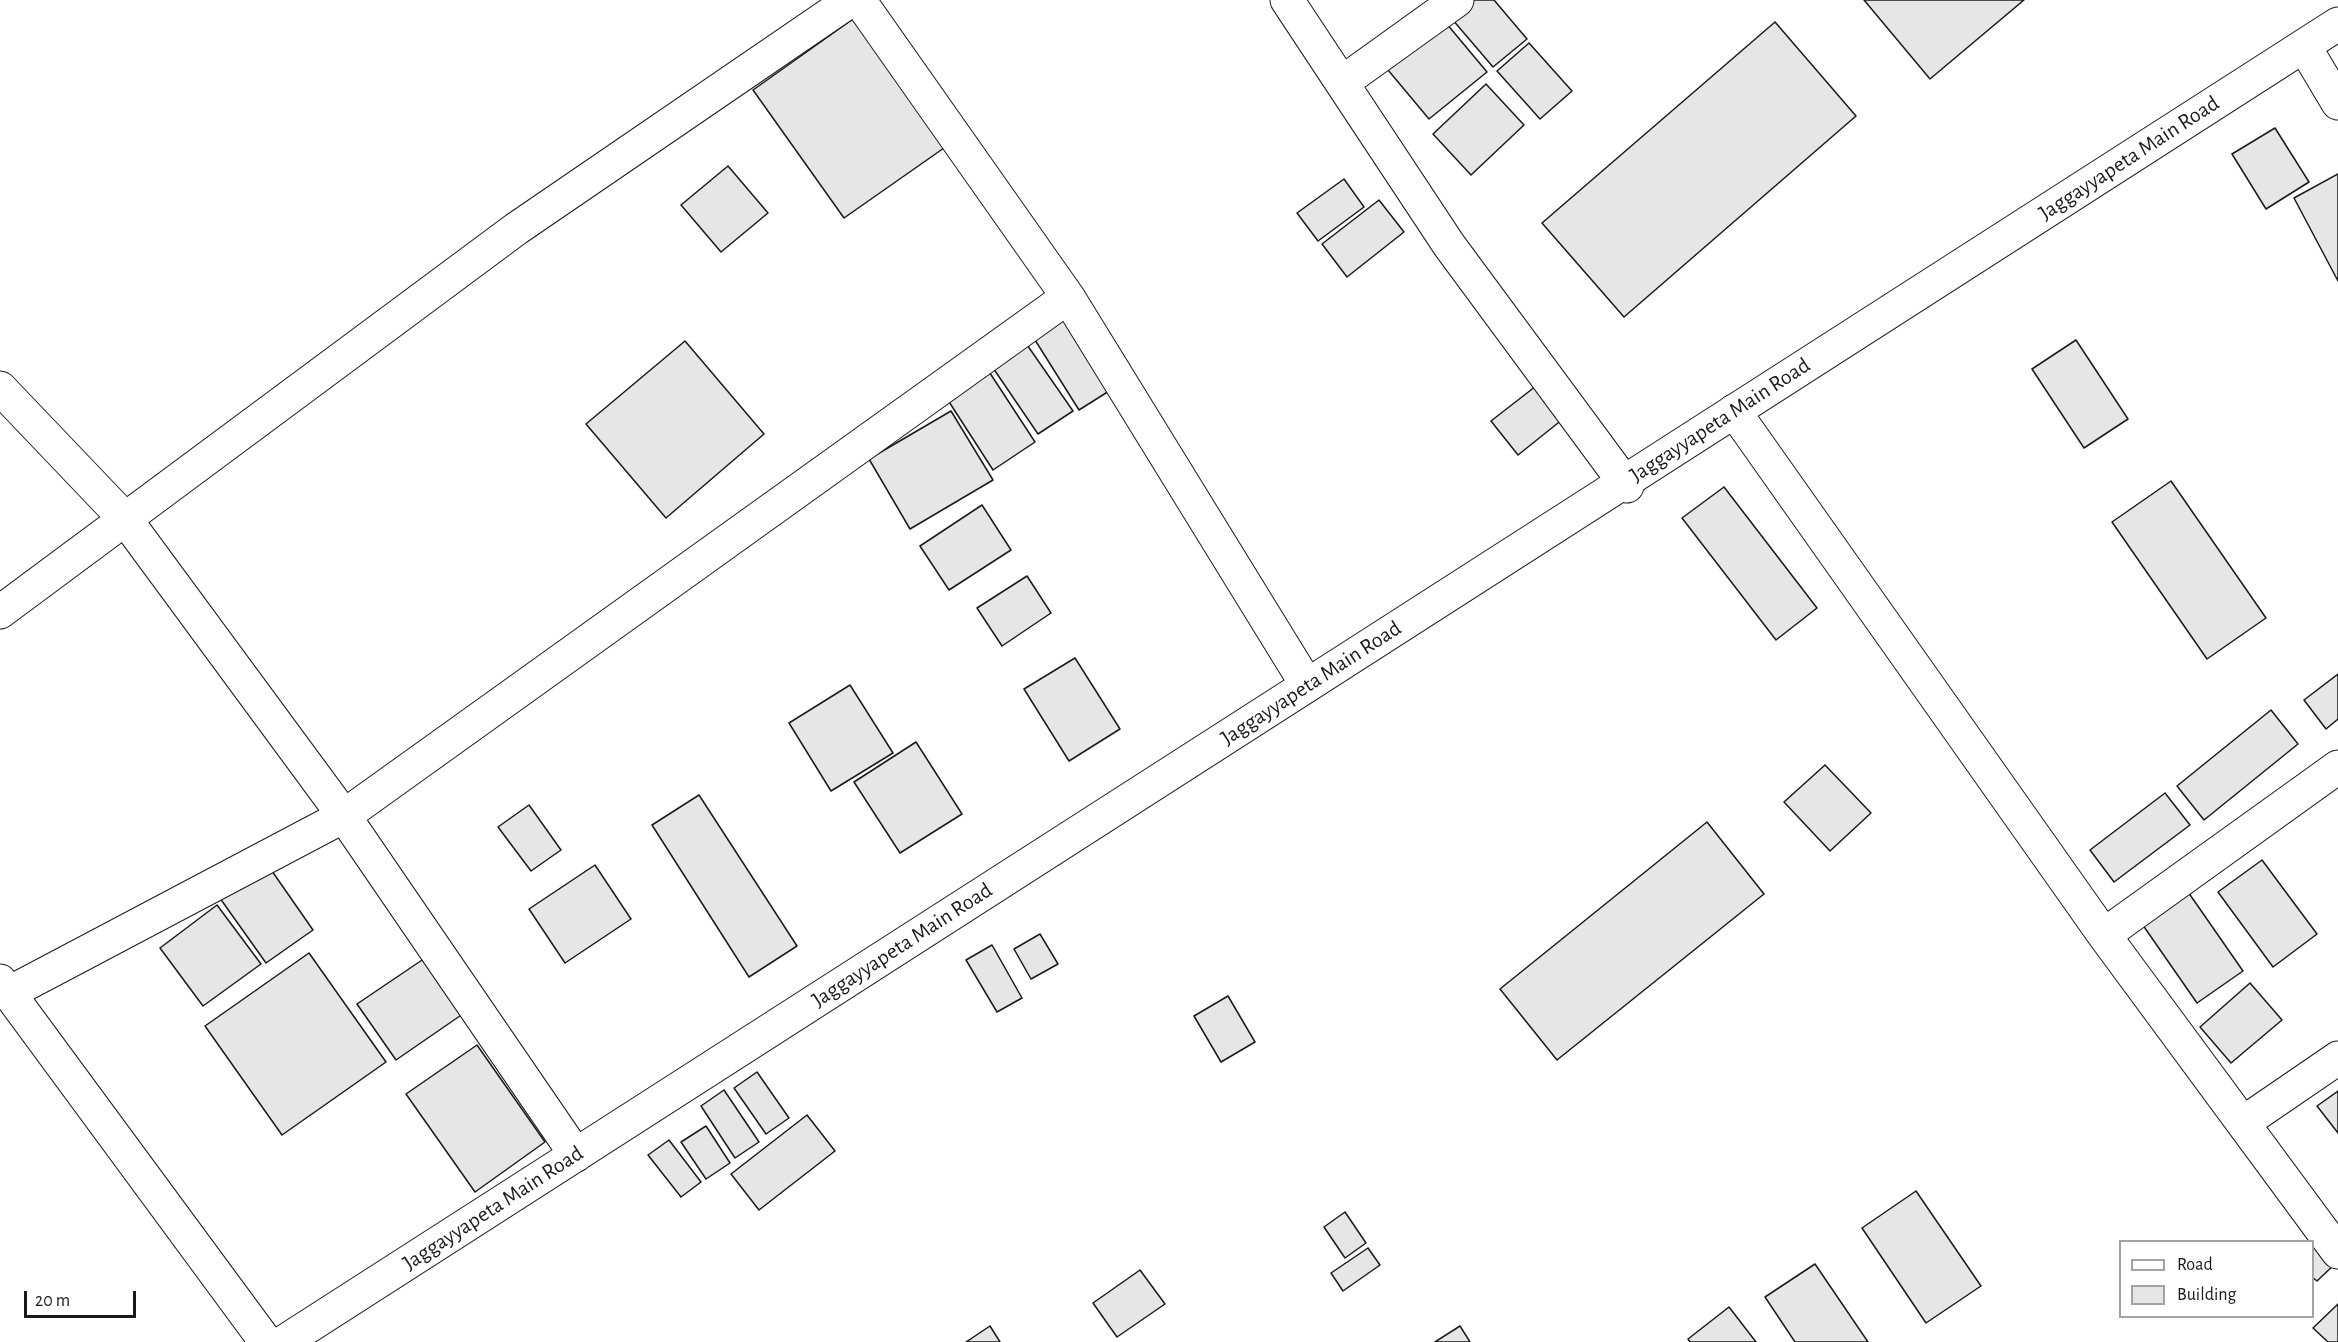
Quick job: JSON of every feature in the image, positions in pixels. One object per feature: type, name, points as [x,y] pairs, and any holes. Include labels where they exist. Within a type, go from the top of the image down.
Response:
[{"type":"street","points":[[0,612],[516,229],[851,0]]},
{"type":"street","points":[[859,0],[1068,297],[1307,685]]},
{"type":"street","points":[[1287,0],[1449,245],[1625,484]]},
{"type":"street","points":[[1343,82],[1457,0]]},
{"type":"street","name":"Jaggayyapeta Main Road","points":[[284,1342],[1307,685],[1625,484],[1734,411],[2338,24]]},
{"type":"street","points":[[2304,46],[2338,103]]},
{"type":"street","points":[[266,1342],[4,987],[344,816],[1068,297]]},
{"type":"street","points":[[0,388],[126,519],[344,816],[576,1155]]},
{"type":"street","points":[[1734,411],[2104,935],[2338,1252]]},
{"type":"street","points":[[2104,935],[2338,767]]},
{"type":"street","points":[[2243,1122],[2338,1058]]},
{"type":"building","points":[[1474,0],[1494,0],[1527,39],[1493,67],[1452,19]]},
{"type":"building","points":[[1864,0],[2024,0],[1930,79]]},
{"type":"building","points":[[853,19],[944,148],[844,218],[753,90]]},
{"type":"building","points":[[1775,22],[1856,116],[1624,317],[1542,223]]},
{"type":"building","points":[[1446,23],[1487,72],[1429,119],[1388,70]]},
{"type":"building","points":[[1529,43],[1572,91],[1540,119],[1497,71]]},
{"type":"building","points":[[1486,84],[1524,125],[1471,175],[1433,134]]},
{"type":"building","points":[[2275,128],[2309,182],[2266,209],[2232,154]]},
{"type":"building","points":[[728,166],[768,213],[721,252],[681,205]]},
{"type":"building","points":[[2338,174],[2338,281],[2294,198]]},
{"type":"building","points":[[1344,179],[1364,207],[1318,241],[1297,213]]},
{"type":"building","points":[[1379,200],[1404,232],[1347,277],[1322,244]]},
{"type":"building","points":[[1068,309],[1117,386],[1079,410],[1030,332]]},
{"type":"building","points":[[1023,339],[1073,411],[1038,434],[989,362]]},
{"type":"building","points":[[2076,340],[2128,419],[2084,448],[2032,369]]},
{"type":"building","points":[[685,341],[764,434],[666,518],[586,424]]},
{"type":"building","points":[[986,367],[1035,442],[993,470],[944,394]]},
{"type":"building","points":[[1536,386],[1563,419],[1518,455],[1491,421]]},
{"type":"building","points":[[951,411],[993,480],[910,529],[869,459]]},
{"type":"building","points":[[2171,481],[2266,618],[2207,659],[2112,522]]},
{"type":"building","points":[[1724,487],[1817,608],[1776,640],[1682,518]]},
{"type":"building","points":[[982,505],[1011,550],[949,590],[920,546]]},
{"type":"building","points":[[1027,576],[1051,613],[1002,646],[977,608]]},
{"type":"building","points":[[1075,658],[1120,729],[1069,761],[1024,689]]},
{"type":"building","points":[[2338,674],[2338,719],[2326,729],[2304,700]]},
{"type":"building","points":[[850,685],[893,753],[831,791],[789,723]]},
{"type":"building","points":[[2271,710],[2298,744],[2204,820],[2177,786]]},
{"type":"building","points":[[916,742],[962,814],[900,853],[854,782]]},
{"type":"building","points":[[1825,765],[1871,813],[1830,851],[1784,802]]},
{"type":"building","points":[[2165,793],[2190,825],[2114,882],[2090,850]]},
{"type":"building","points":[[699,795],[797,946],[749,977],[652,825]]},
{"type":"building","points":[[529,805],[561,850],[531,871],[498,827]]},
{"type":"building","points":[[1707,822],[1764,894],[1557,1060],[1500,989]]},
{"type":"building","points":[[2262,860],[2317,934],[2273,967],[2218,892]]},
{"type":"building","points":[[265,861],[313,930],[266,963],[217,894]]},
{"type":"building","points":[[595,865],[631,919],[565,963],[529,909]]},
{"type":"building","points":[[2186,889],[2243,971],[2197,1003],[2140,921]]},
{"type":"building","points":[[217,905],[261,964],[203,1006],[160,948]]},
{"type":"building","points":[[1040,934],[1058,964],[1031,979],[1014,949]]},
{"type":"building","points":[[992,945],[1022,998],[997,1012],[966,960]]},
{"type":"building","points":[[309,953],[386,1062],[282,1135],[205,1026]]},
{"type":"building","points":[[431,954],[470,1009],[396,1060],[357,1004]]},
{"type":"building","points":[[2250,983],[2282,1020],[2231,1063],[2200,1027]]},
{"type":"building","points":[[1228,996],[1255,1042],[1221,1062],[1194,1016]]},
{"type":"building","points":[[477,1045],[545,1142],[475,1192],[406,1094]]},
{"type":"building","points":[[757,1072],[789,1118],[766,1134],[734,1088]]},
{"type":"building","points":[[724,1090],[759,1142],[735,1158],[701,1106]]},
{"type":"building","points":[[2338,1091],[2338,1133],[2317,1106]]},
{"type":"building","points":[[807,1115],[835,1151],[759,1210],[731,1174]]},
{"type":"building","points":[[706,1126],[730,1163],[706,1179],[681,1142]]},
{"type":"building","points":[[669,1140],[701,1182],[681,1197],[648,1155]]},
{"type":"building","points":[[1916,1191],[1981,1286],[1926,1323],[1862,1228]]},
{"type":"building","points":[[1345,1212],[1366,1243],[1345,1258],[1324,1227]]},
{"type":"building","points":[[2314,1240],[2336,1263],[2317,1281],[2314,1279]]},
{"type":"building","points":[[1368,1248],[1380,1265],[1343,1291],[1331,1273]]},
{"type":"building","points":[[1815,1264],[1868,1342],[1795,1342],[1765,1297]]},
{"type":"building","points":[[1140,1270],[1165,1304],[1117,1337],[1093,1303]]},
{"type":"building","points":[[2338,1304],[2338,1342],[2328,1342],[2313,1328]]},
{"type":"building","points":[[1729,1307],[1756,1342],[1690,1342],[1688,1339]]},
{"type":"building","points":[[990,1326],[1000,1342],[966,1342]]},
{"type":"building","points":[[1460,1326],[1470,1342],[1435,1342]]}]
